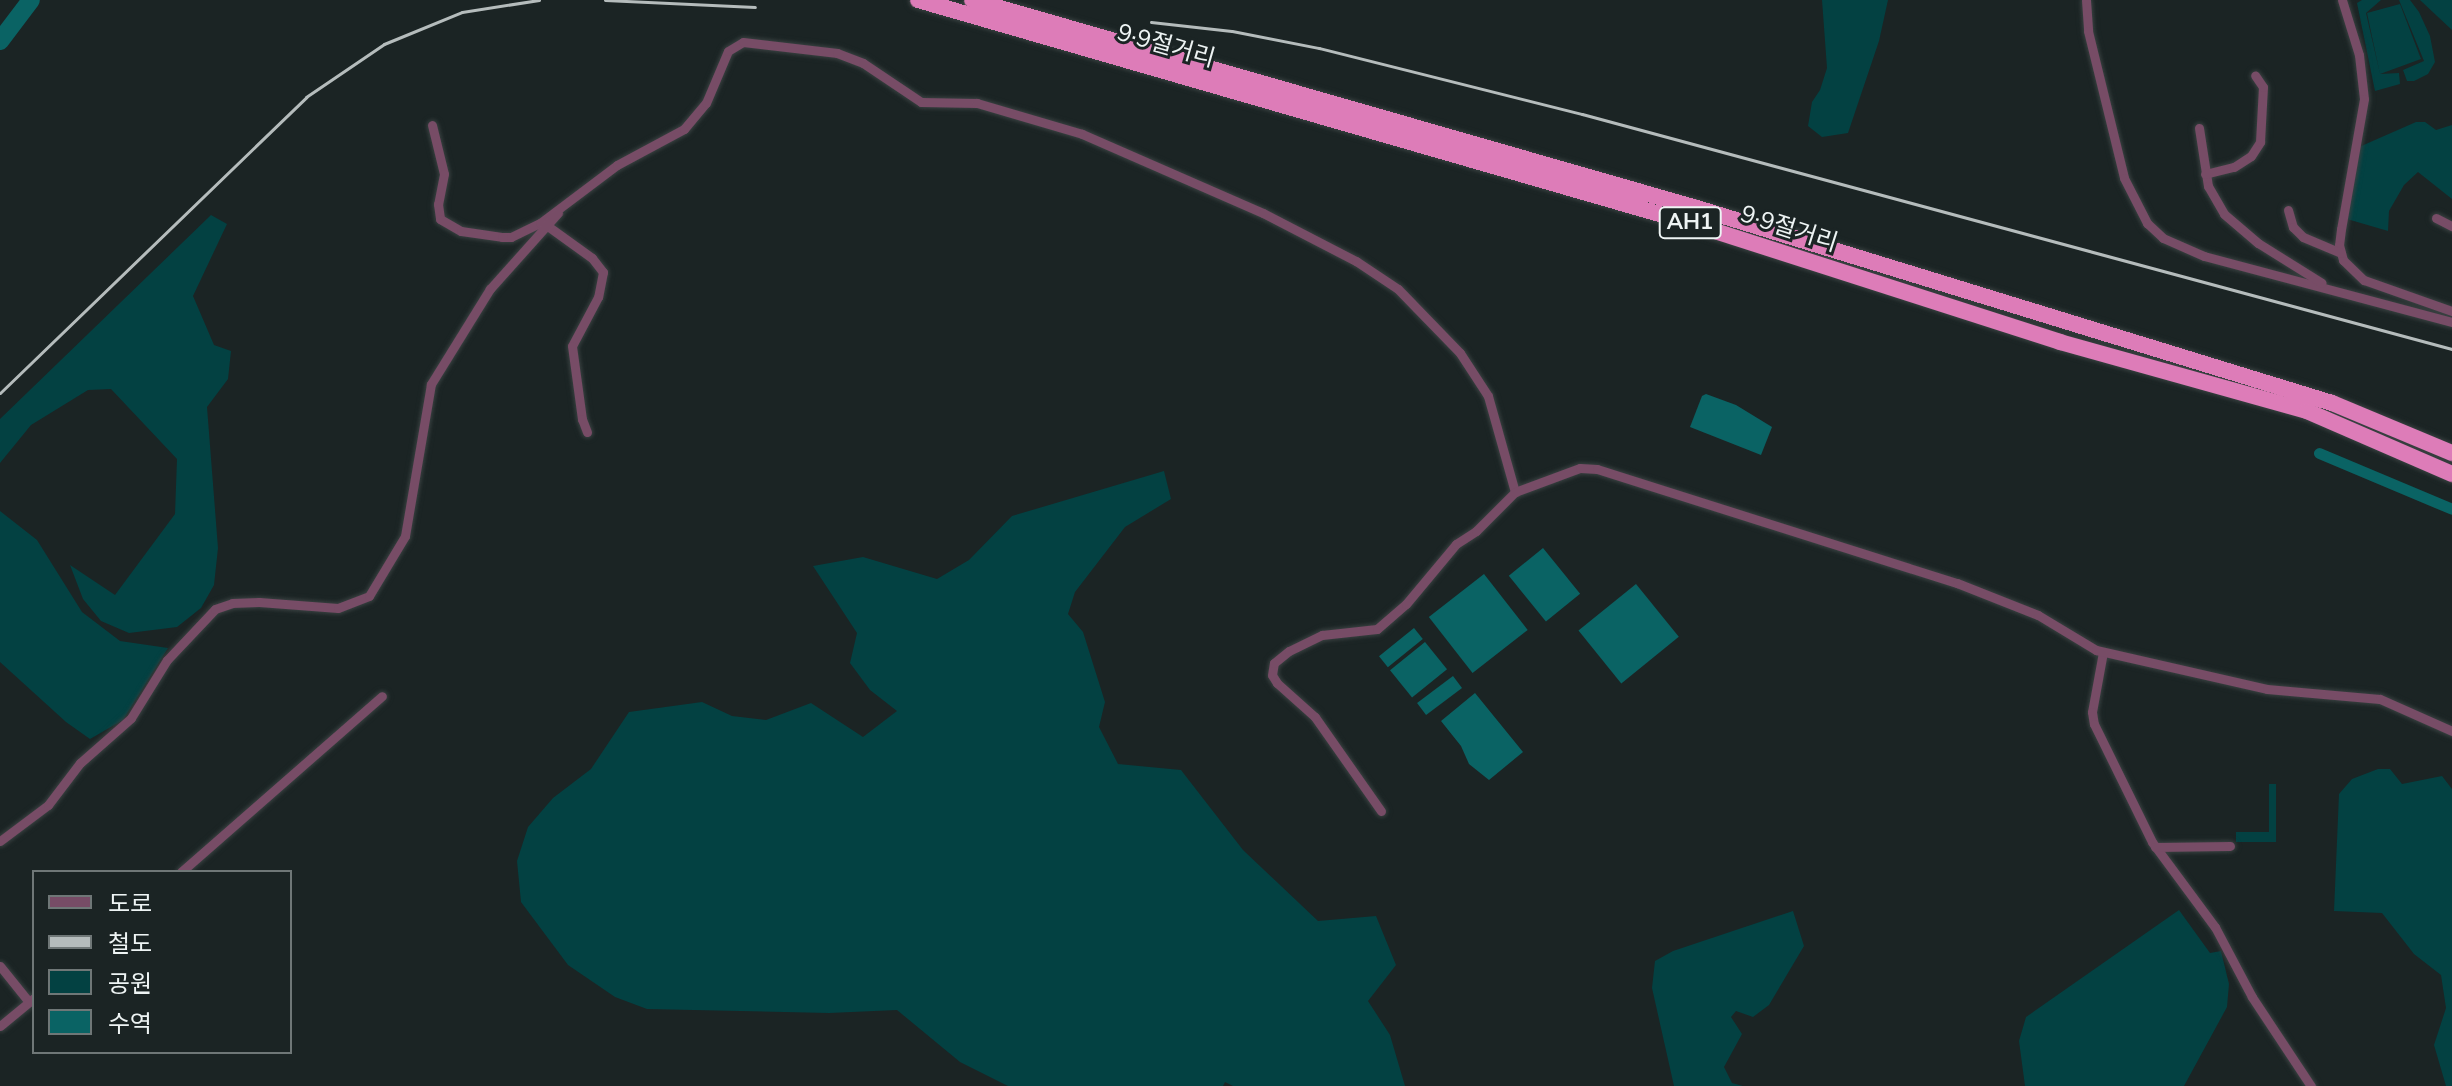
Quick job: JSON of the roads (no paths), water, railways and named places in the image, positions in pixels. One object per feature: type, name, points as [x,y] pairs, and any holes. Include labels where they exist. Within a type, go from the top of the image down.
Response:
[{"type":"highway","name":"9·9절거리","points":[[918,0],[1687,222],[2060,342],[2307,411],[2452,474]]},
{"type":"highway","name":"9·9절거리","points":[[972,0],[1743,222],[2332,403],[2452,453]]},
{"type":"street","points":[[2086,0],[2094,59],[2124,178],[2147,223],[2180,249],[2452,322]]},
{"type":"street","points":[[2342,0],[2359,55],[2364,99],[2341,229],[2341,253],[2352,272],[2364,280],[2452,311]]},
{"type":"street","points":[[432,125],[444,174],[438,213],[448,226],[461,231],[511,237],[562,207],[617,165],[684,129],[706,103],[720,65],[734,45],[743,42],[837,53],[863,63],[921,102],[977,103],[1082,134],[1263,213],[1367,268],[1398,289],[1460,353],[1488,396],[1515,492]]},
{"type":"street","points":[[2205,174],[2234,167],[2251,156],[2260,142],[2263,87],[2255,75]]},
{"type":"street","points":[[2199,128],[2205,174],[2212,198],[2224,214],[2258,243],[2332,289]]},
{"type":"street","points":[[0,841],[48,805],[80,763],[131,718],[167,660],[215,609],[232,603],[259,602],[338,608],[369,596],[405,536],[431,384],[490,289],[549,227],[562,207]]},
{"type":"street","points":[[2288,210],[2293,227],[2303,237],[2341,253]]},
{"type":"street","points":[[2436,218],[2452,226]]},
{"type":"street","points":[[549,227],[592,258],[603,272],[598,297],[572,346],[582,419],[587,432]]},
{"type":"street","points":[[1381,811],[1329,734],[1277,683],[1271,669],[1289,651],[1322,635],[1377,629],[1389,621],[1456,544],[1476,531],[1515,492],[1580,468],[1597,469],[1957,583],[2038,615],[2103,652],[2267,689],[2380,699],[2452,731]]},
{"type":"street","points":[[2103,652],[2092,712],[2094,724],[2155,847],[2215,927],[2252,997],[2311,1086]]},
{"type":"street","points":[[183,870],[382,696]]},
{"type":"street","points":[[2155,847],[2230,846]]},
{"type":"street","points":[[0,966],[31,1000],[0,1026]]},
{"type":"water","points":[[1706,394],[1736,405],[1772,427],[1761,455],[1690,427],[1702,396]]},
{"type":"water","points":[[1543,548],[1580,594],[1546,622],[1509,576]]},
{"type":"water","points":[[1484,574],[1528,630],[1473,673],[1429,617]]},
{"type":"water","points":[[1636,584],[1679,637],[1621,683],[1578,631]]},
{"type":"water","points":[[1414,628],[1423,639],[1388,667],[1379,656]]},
{"type":"water","points":[[1425,642],[1447,669],[1412,698],[1390,670]]},
{"type":"water","points":[[1453,676],[1462,688],[1426,715],[1417,703]]},
{"type":"water","points":[[1475,693],[1523,752],[1489,780],[1469,764],[1461,746],[1441,721]]},
{"type":"waterway","points":[[0,41],[31,0]]},
{"type":"waterway","points":[[2319,453],[2452,509]]},
{"type":"railway","points":[[0,393],[306,97],[384,44],[462,12],[539,0]]},
{"type":"railway","points":[[605,0],[755,7]]},
{"type":"railway","points":[[1151,22],[1232,31],[1319,48],[1582,114],[2452,349]]}]
